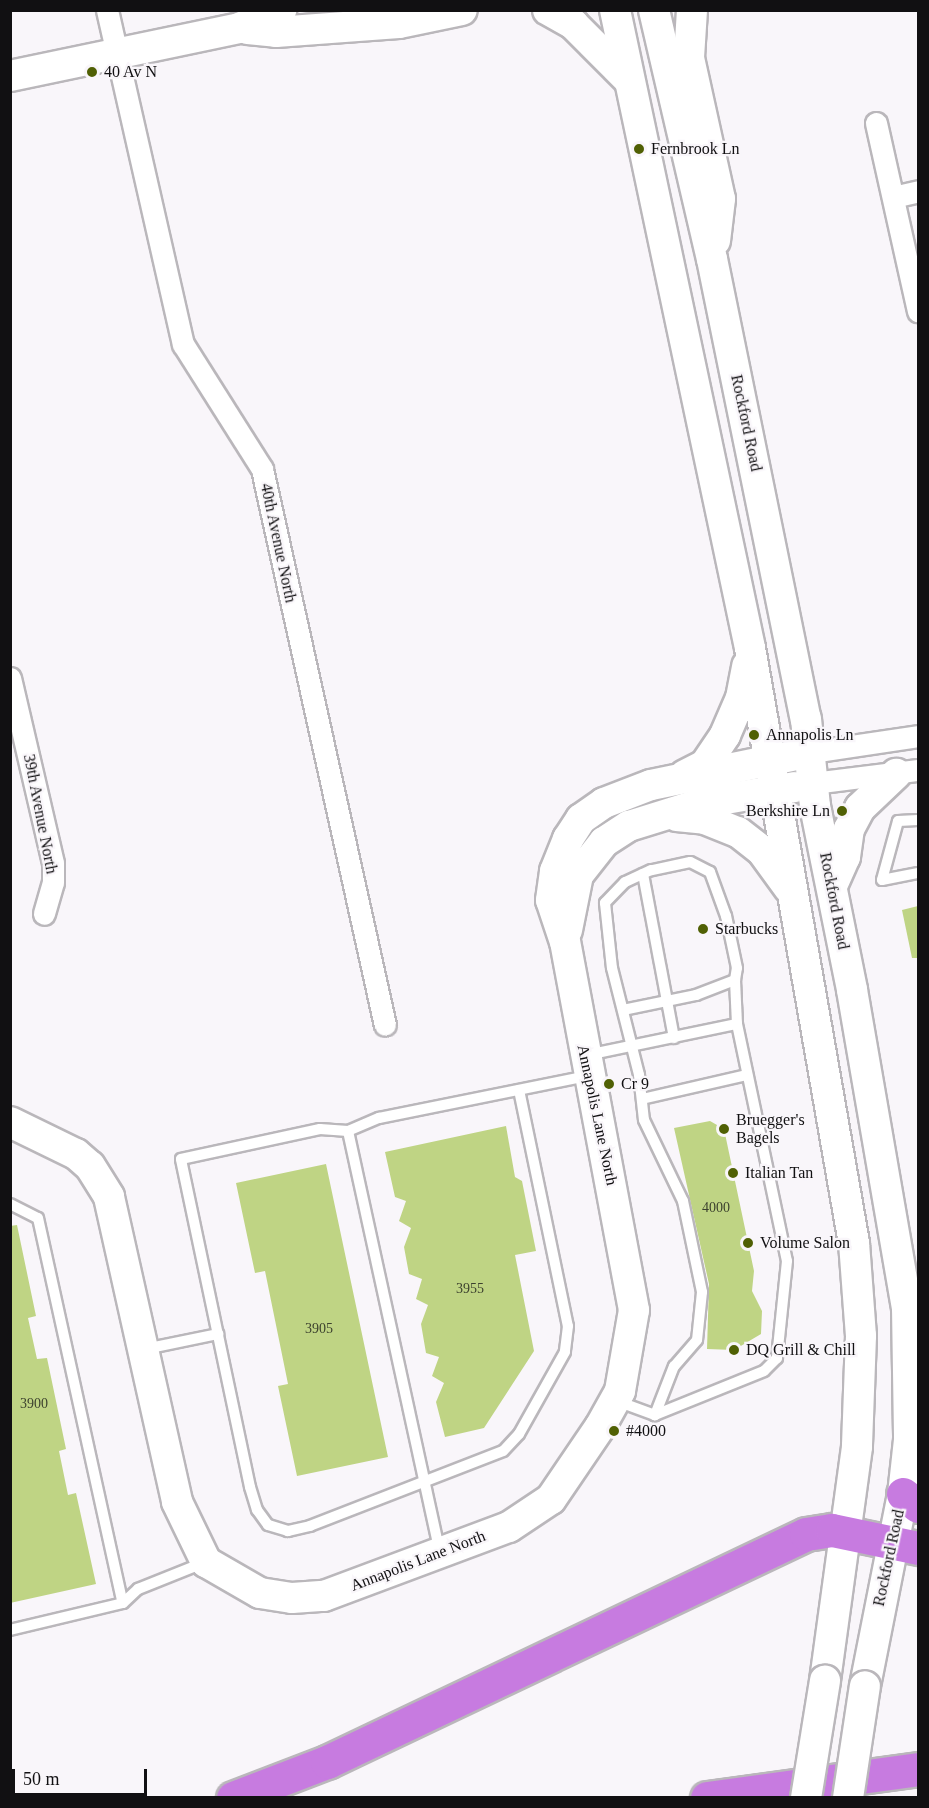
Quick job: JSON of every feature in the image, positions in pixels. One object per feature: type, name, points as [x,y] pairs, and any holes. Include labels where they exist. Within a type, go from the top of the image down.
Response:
[{"type":"highway","points":[[233,1797],[327,1762],[789,1541],[822,1529],[905,1544]]},
{"type":"highway","points":[[707,1797],[918,1769]]},
{"type":"main road","points":[[10,76],[239,28],[281,10]]},
{"type":"main road","points":[[239,28],[276,32],[399,23],[462,10]]},
{"type":"main road","points":[[548,10],[573,24],[629,80]]},
{"type":"main road","points":[[615,10],[750,648],[852,1232],[859,1293],[858,1438],[825,1681],[806,1797]]},
{"type":"main road","name":"Rockford Road","points":[[654,10],[712,259],[811,752],[813,783],[907,1307],[911,1500],[905,1544],[865,1686],[848,1797]]},
{"type":"main road","points":[[692,10],[689,57],[720,199],[712,259]]},
{"type":"main road","points":[[671,782],[705,765],[725,735],[741,698],[750,648]]},
{"type":"main road","name":"Annapolis Lane North","points":[[206,1562],[260,1593],[292,1598],[324,1596],[509,1527],[551,1499],[568,1479],[615,1400],[630,1350],[634,1310],[586,1066],[565,942],[551,900],[555,871],[568,839],[581,819],[604,803],[630,791],[811,752]]},
{"type":"main road","points":[[832,886],[860,808],[907,772]]},
{"type":"main road","name":"Annapolis Lane North","points":[[565,942],[570,903],[578,875],[587,859],[629,826],[662,814],[813,783]]},
{"type":"main road","points":[[662,814],[705,819],[738,832],[762,851],[795,896]]},
{"type":"main road","points":[[10,1122],[76,1154],[100,1180],[117,1220],[177,1502],[206,1562]]},
{"type":"street","name":"40th Avenue North","points":[[107,10],[183,344],[262,470],[385,1025]]},
{"type":"street","points":[[876,123],[918,311]]},
{"type":"street","points":[[893,197],[918,191]]},
{"type":"street","name":"39th Avenue North","points":[[10,678],[53,863],[53,882],[44,914]]},
{"type":"street","points":[[811,752],[918,736]]},
{"type":"street","points":[[813,783],[907,772]]},
{"type":"lane","points":[[918,820],[898,822],[882,880],[918,873]]},
{"type":"lane","points":[[615,1400],[655,1415],[764,1371],[777,1358],[787,1261],[737,1024],[735,980],[737,968],[726,916],[710,872],[690,862],[643,874],[625,882],[605,903],[612,968],[633,1046],[644,1120],[683,1201],[702,1292],[697,1340],[674,1366],[655,1415]]},
{"type":"lane","points":[[643,874],[674,1038]]},
{"type":"lane","points":[[623,1010],[666,1001],[735,980]]},
{"type":"lane","points":[[519,1090],[568,1326],[565,1352],[519,1434],[503,1451],[310,1526],[288,1532],[268,1525],[257,1510],[250,1487],[181,1160],[320,1129],[348,1131],[379,1119],[519,1090],[633,1046],[737,1024]]},
{"type":"lane","points":[[642,1099],[747,1075]]},
{"type":"lane","points":[[348,1131],[423,1484],[440,1552]]},
{"type":"lane","points":[[10,1204],[38,1218],[123,1602]]},
{"type":"lane","points":[[144,1349],[218,1334]]},
{"type":"lane","points":[[10,1630],[123,1602],[138,1589],[206,1562]]},
{"type":"building","points":[[918,906],[918,958],[912,958],[902,910]]},
{"type":"building","points":[[710,1121],[724,1129],[754,1271],[752,1291],[762,1311],[761,1334],[734,1350],[707,1349],[709,1284],[674,1128]]},
{"type":"building","points":[[506,1126],[515,1177],[522,1181],[536,1251],[515,1255],[534,1351],[484,1428],[445,1437],[436,1402],[444,1383],[432,1376],[439,1357],[426,1353],[421,1324],[428,1305],[416,1299],[422,1279],[409,1274],[404,1247],[411,1228],[399,1221],[406,1201],[395,1197],[385,1152]]},
{"type":"building","points":[[326,1164],[388,1457],[297,1476],[278,1386],[288,1384],[265,1271],[255,1273],[236,1183]]},
{"type":"building","points":[[17,1225],[36,1316],[28,1318],[37,1359],[47,1358],[66,1449],[59,1451],[68,1495],[76,1493],[96,1584],[10,1603],[10,1226]]},
{"type":"place","name":"40 Av N","points":[[92,72]]},
{"type":"place","name":"Fernbrook Ln","points":[[639,149]]},
{"type":"place","name":"Annapolis Ln","points":[[754,735]]},
{"type":"place","name":"Berkshire Ln","points":[[842,811]]},
{"type":"place","name":"Starbucks","points":[[703,929]]},
{"type":"place","name":"Cr 9","points":[[609,1084]]},
{"type":"place","name":"Bruegger's Bagels","points":[[724,1129]]},
{"type":"place","name":"Italian Tan","points":[[733,1173]]},
{"type":"place","name":"Volume Salon","points":[[748,1243]]},
{"type":"place","name":"DQ Grill & Chill","points":[[734,1350]]},
{"type":"place","name":"#4000","points":[[614,1431]]}]
